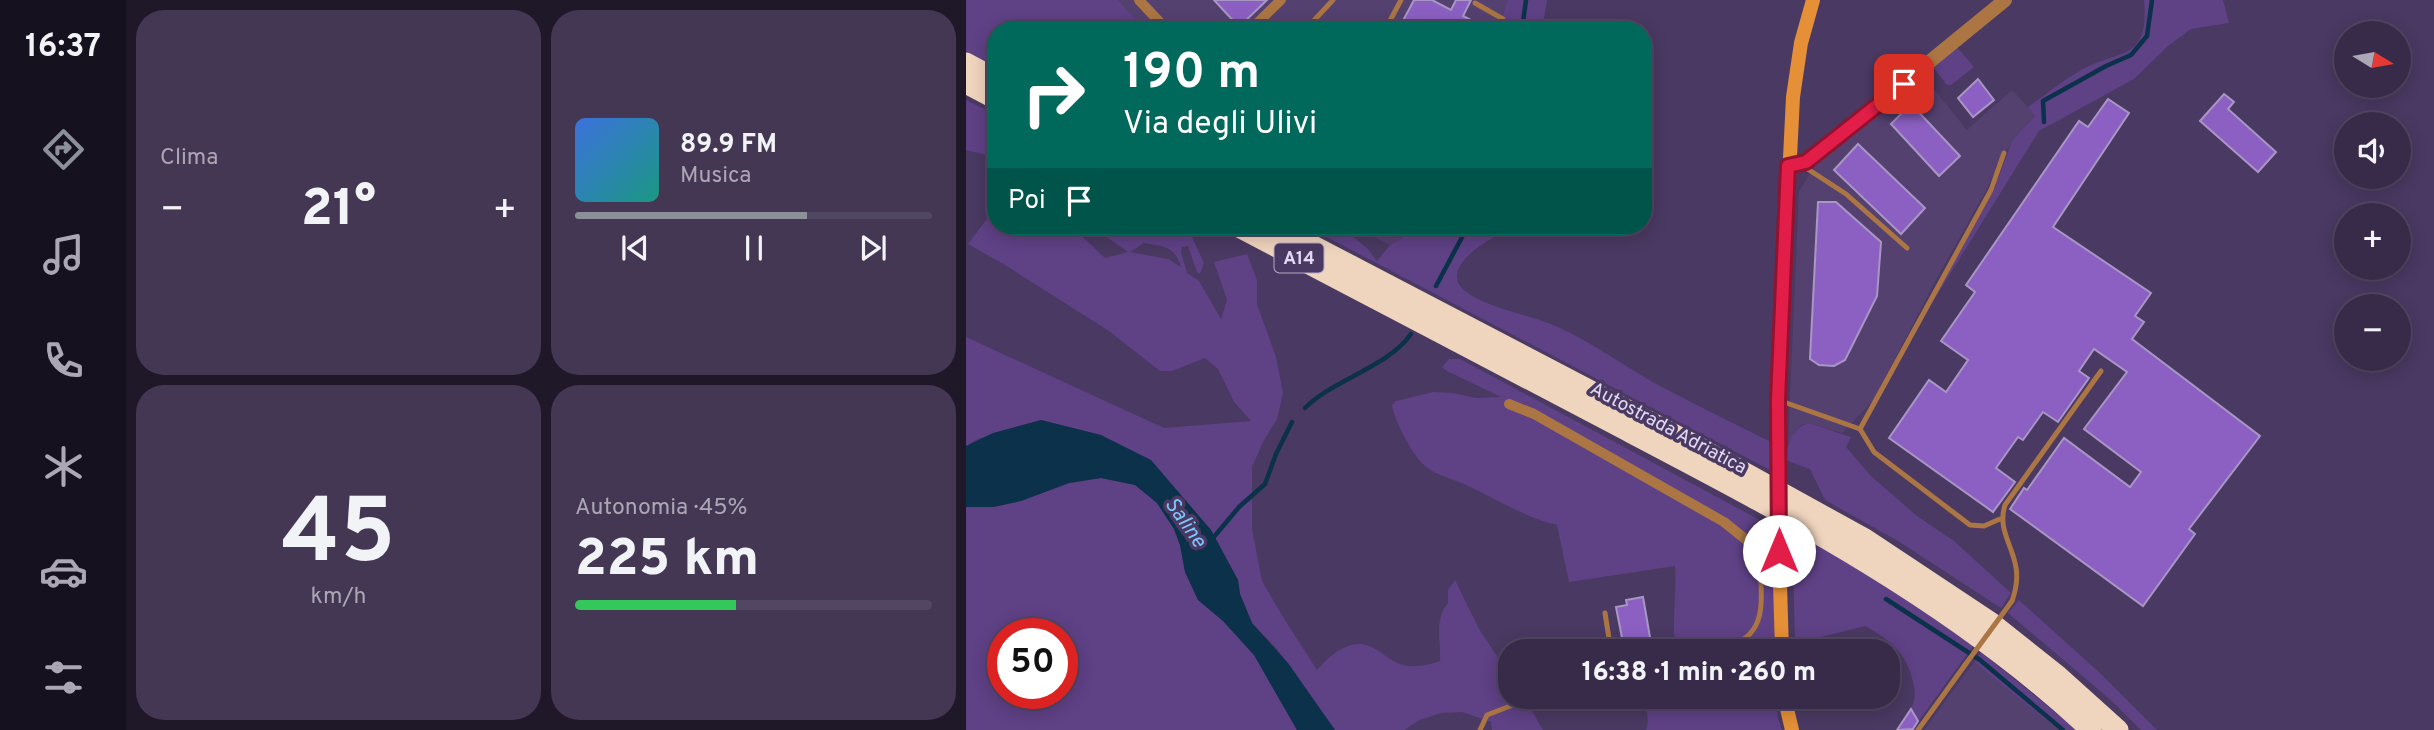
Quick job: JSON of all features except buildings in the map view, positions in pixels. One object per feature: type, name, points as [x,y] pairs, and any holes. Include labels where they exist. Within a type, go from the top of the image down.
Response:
[{"type":"highway","points":[[966,63],[987,74]]},
{"type":"highway","points":[[966,83],[987,94]]},
{"type":"highway","name":"Autostrada Adriatica","points":[[1257,235],[1365,283],[1812,509],[1912,568],[2021,646],[2118,730]]},
{"type":"highway","name":"Autostrada Adriatica","points":[[1289,235],[1365,283]]},
{"type":"highway","name":"Autostrada Adriatica","points":[[1471,338],[1859,556],[1979,636],[2091,730]]},
{"type":"main road","points":[[1782,639],[1778,400],[1794,165],[1797,67],[1813,0]]},
{"type":"main road","points":[[1787,709],[1792,730]]},
{"type":"street","points":[[1139,0],[1159,21]]},
{"type":"street","points":[[1259,21],[1281,0]]},
{"type":"street","points":[[1794,165],[1841,136],[2006,0]]},
{"type":"street","points":[[1509,404],[1534,414],[1724,522],[1780,567]]},
{"type":"lane","points":[[1313,21],[1333,0]]},
{"type":"lane","points":[[1390,21],[1401,0]]},
{"type":"lane","points":[[1475,3],[1503,21]]},
{"type":"lane","points":[[1860,429],[1991,190],[2004,153]]},
{"type":"lane","points":[[1794,165],[1846,194],[1907,248]]},
{"type":"lane","points":[[1918,730],[2012,601],[2018,578],[2017,566],[2000,519],[2005,505],[2101,371]]},
{"type":"lane","points":[[1778,400],[1860,429],[1874,452],[1970,525],[1984,526],[2000,519]]},
{"type":"lane","points":[[1745,639],[1755,630],[1761,603],[1759,550]]},
{"type":"lane","points":[[1605,613],[1609,639]]},
{"type":"lane","points":[[1480,730],[1487,715],[1502,709]]},
{"type":"shaded area","points":[[966,0],[1118,0],[1137,21],[987,21],[987,62],[966,51]]},
{"type":"shaded area","points":[[1118,0],[1508,0],[1500,21],[1137,21]]},
{"type":"shaded area","points":[[1508,0],[1547,0],[1544,21],[1500,21]]},
{"type":"shaded area","points":[[2144,0],[2223,0],[2229,23],[2191,29],[2168,46],[2134,79],[2039,131],[1927,311],[1994,190],[2012,141],[2035,116],[2028,107],[2078,72],[2118,56],[2136,45],[2142,35]]},
{"type":"shaded area","points":[[1957,47],[1974,67],[1951,85],[1947,85],[1933,67]]},
{"type":"shaded area","points":[[1923,76],[1967,130],[2012,90],[2035,115],[2001,157],[1987,189],[1873,401],[1842,433],[1809,423],[1801,425],[1788,444],[1799,191],[1816,165]]},
{"type":"shaded area","points":[[966,100],[987,110],[987,155],[966,150]]},
{"type":"shaded area","points":[[987,219],[987,235],[1081,235],[1105,258],[1128,252],[1104,235],[1191,235],[1204,263],[1200,274],[1188,246],[1182,247],[1181,253],[1187,273],[1199,281],[1221,319],[1227,300],[1214,262],[1247,254],[1257,280],[1257,304],[1276,357],[1283,393],[1277,419],[1252,467],[1252,529],[1262,581],[1283,617],[1317,670],[1333,654],[1354,644],[1373,648],[1403,665],[1427,665],[1440,661],[1441,616],[1448,603],[1448,590],[1455,580],[1479,629],[1498,658],[1498,709],[1531,709],[1543,730],[1492,730],[1491,722],[1462,712],[1441,713],[1420,720],[1404,730],[1335,730],[1277,649],[1252,623],[1240,594],[1238,580],[1211,530],[1101,435],[1041,420],[978,439],[966,446],[966,337],[1164,428],[1251,421],[1234,402],[1218,369],[1205,358],[1172,371],[1160,371],[1109,331],[968,244]],"holes":[[[1144,243],[1172,251],[1181,267],[1168,259],[1130,252]]]},
{"type":"shaded area","points":[[1323,235],[1351,235],[1368,249],[1377,261],[1390,245],[1408,235],[1497,235],[1478,247],[1458,269],[1460,286],[1468,293],[1480,300],[1558,327],[1660,386],[1769,441],[1772,471]]},
{"type":"shaded area","points":[[1370,235],[1408,235],[1390,245]]},
{"type":"shaded area","points":[[1449,359],[1460,359],[1771,526],[1768,559],[1773,578],[1775,639],[1675,639],[1675,566],[1569,582],[1557,525],[1521,512],[1425,466],[1399,427],[1392,405],[1396,401],[1433,392],[1476,398],[1501,397],[1442,367]]},
{"type":"shaded area","points":[[1809,423],[1851,437],[1846,447],[1871,476],[1917,516],[1954,541],[2011,593],[2001,608],[1898,541],[1825,500],[1810,469],[1785,460],[1789,443],[1795,433]]},
{"type":"shaded area","points":[[1101,478],[1135,485],[1157,503],[1174,529],[1185,572],[1198,600],[1223,621],[1254,655],[1297,730],[966,730],[966,507],[993,507],[1021,501],[1069,483]]},
{"type":"shaded area","points":[[1792,530],[1890,588],[1973,646],[1918,722],[1911,709],[1915,692],[1910,672],[1900,653],[1900,639],[1885,639],[1865,626],[1813,639],[1795,639]]},
{"type":"shaded area","points":[[2019,600],[2101,674],[2157,730],[2141,730],[2112,701],[2008,613]]},
{"type":"shaded area","points":[[1981,652],[2077,730],[2059,730],[1974,662]]},
{"type":"shaded area","points":[[1974,662],[2019,696],[2059,730],[1924,730]]},
{"type":"shaded area","points":[[1647,709],[1777,709],[1782,730],[1646,730]]},
{"type":"water","name":"Saline","points":[[1041,420],[1101,435],[1151,460],[1211,530],[1238,580],[1240,594],[1252,623],[1288,663],[1335,730],[1297,730],[1254,655],[1223,621],[1198,600],[1185,572],[1174,529],[1157,503],[1135,485],[1101,478],[1069,483],[1021,501],[993,507],[966,507],[966,446],[993,433]]},
{"type":"waterway","points":[[1523,21],[1526,0]]},
{"type":"waterway","points":[[2044,122],[2043,101],[2131,55],[2147,36],[2152,0]]},
{"type":"waterway","points":[[1436,286],[1463,235]]},
{"type":"waterway","points":[[1305,408],[1331,389],[1389,355],[1411,334]]},
{"type":"waterway","name":"Saline","points":[[1213,538],[1239,507],[1265,484],[1292,422]]},
{"type":"waterway","points":[[1886,599],[1980,660],[2063,730]]},
{"type":"route","points":[[1779,551],[1778,400],[1788,166],[1806,162],[1904,84]]}]
